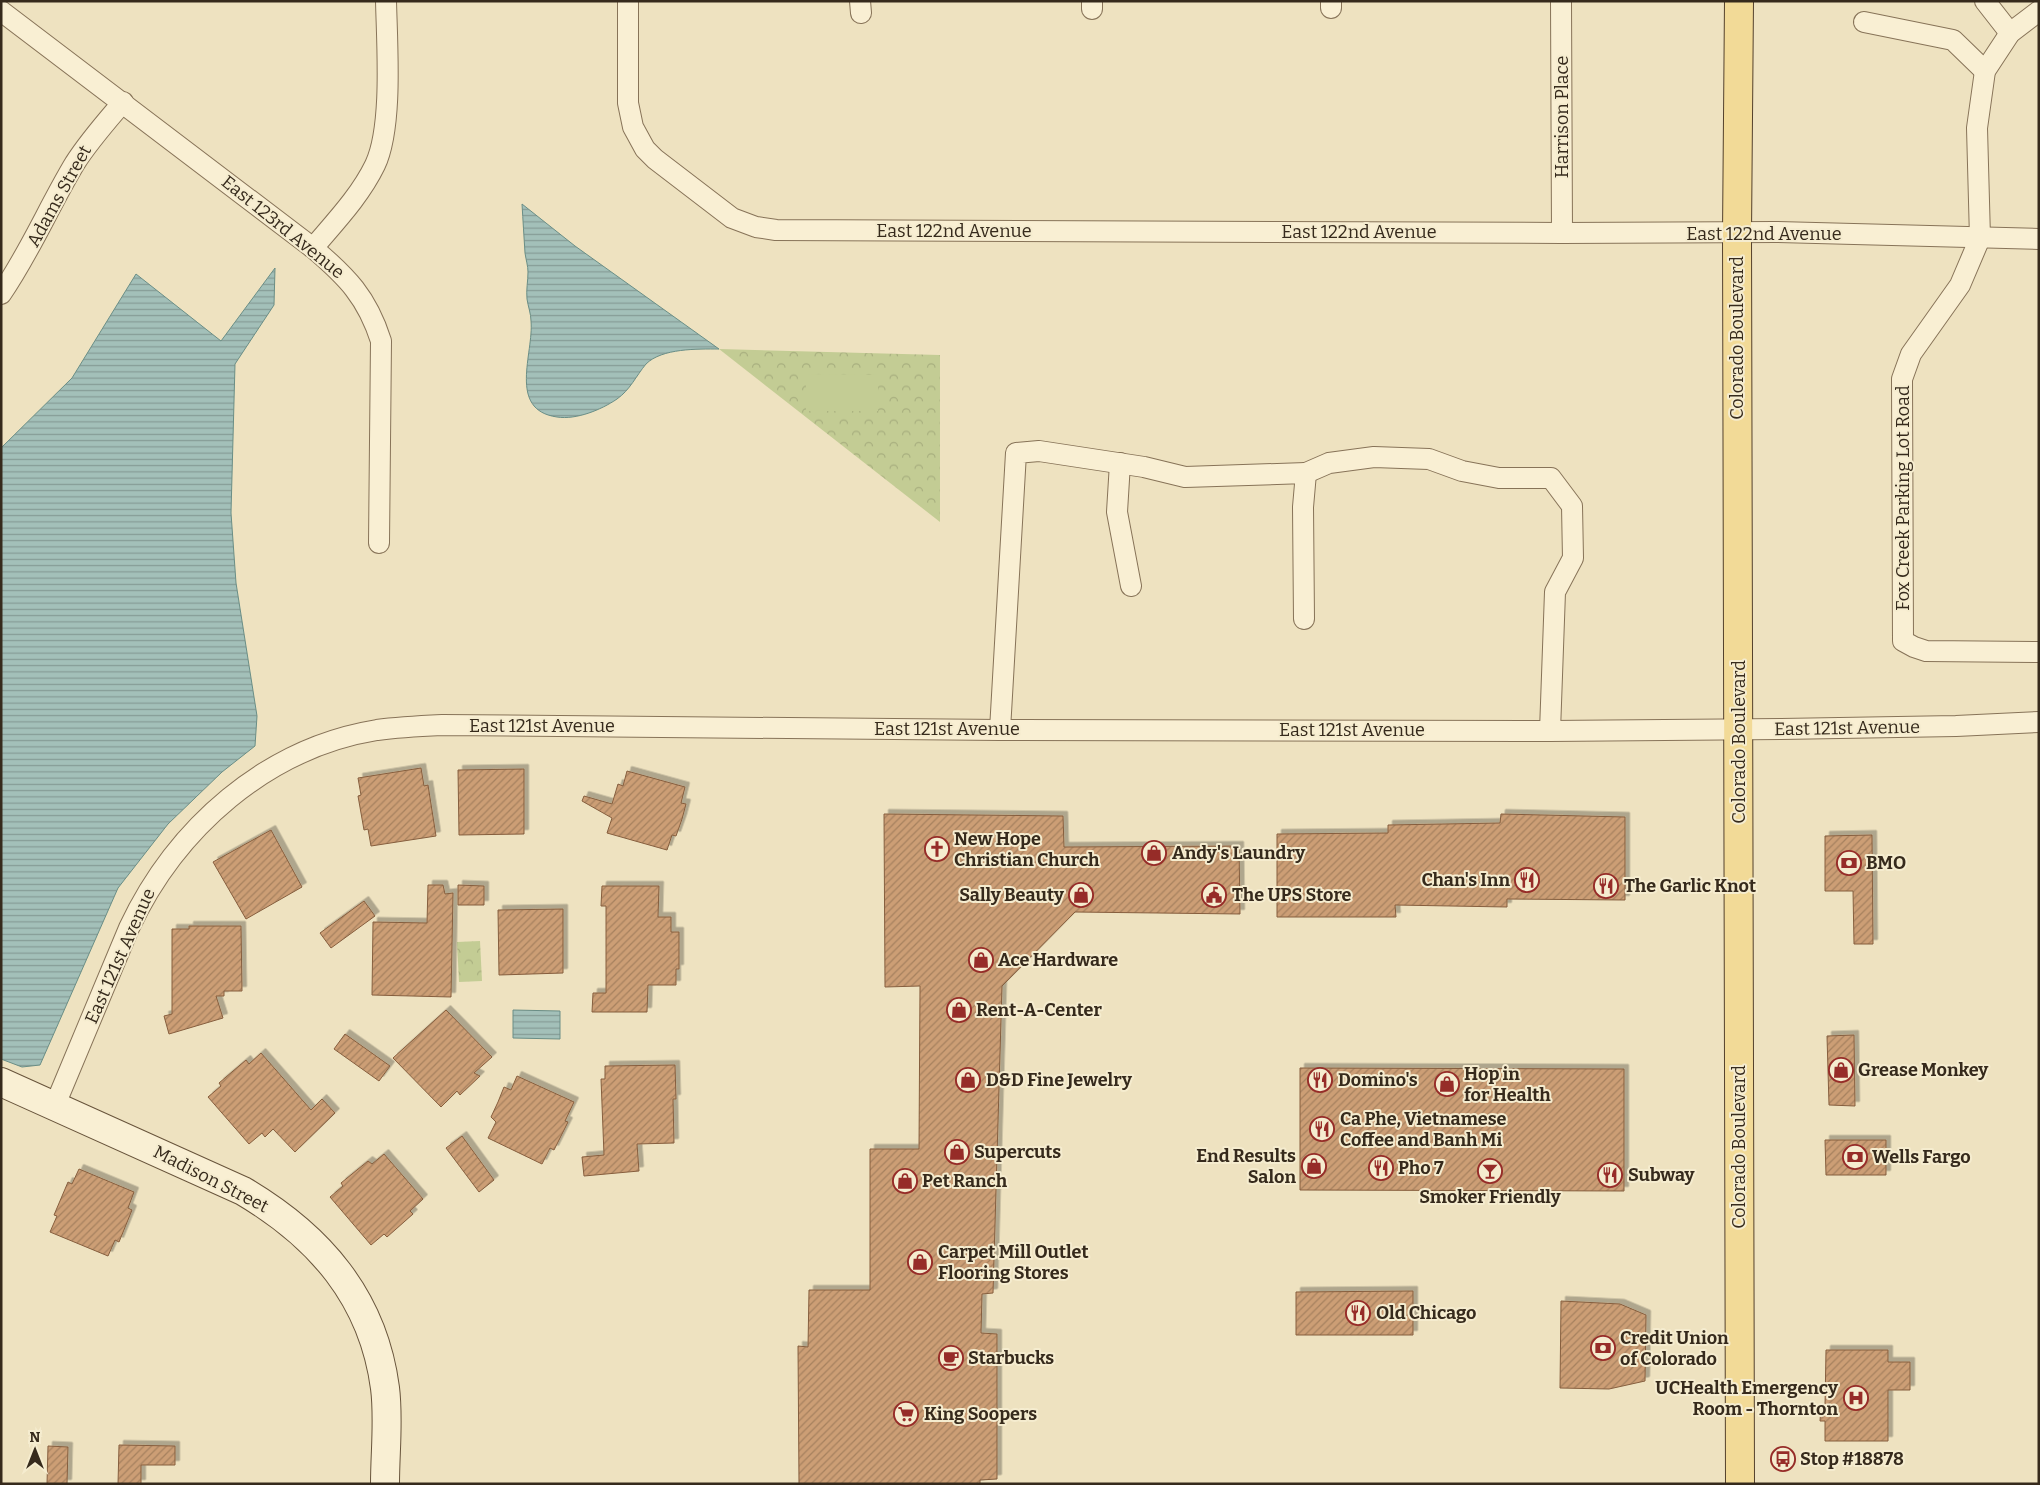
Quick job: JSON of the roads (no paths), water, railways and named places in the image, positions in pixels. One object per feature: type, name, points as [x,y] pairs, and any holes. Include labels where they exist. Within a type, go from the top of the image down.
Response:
[{"type":"main road","name":"Colorado Boulevard","points":[[1739,1],[1737,233],[1740,1484]]},
{"type":"street","points":[[313,248],[366,182],[380,152],[386,118],[386,1]]},
{"type":"street","name":"East 122nd Avenue","points":[[628,1],[628,103],[633,127],[645,149],[654,159],[732,218],[756,228],[776,230],[1776,232],[2039,239]]},
{"type":"street","name":"Harrison Place","points":[[1562,1],[1562,233]]},
{"type":"street","points":[[1985,1],[2010,33]]},
{"type":"street","name":"East 123rd Avenue","points":[[1,10],[313,248],[340,271],[353,286],[374,318],[380,341],[379,543]]},
{"type":"street","points":[[1980,238],[1977,128],[1985,71],[2010,33],[2039,11]]},
{"type":"street","points":[[1864,22],[1953,40],[1985,71]]},
{"type":"street","name":"Adams Street","points":[[1,294],[29,251],[74,164],[97,132],[123,102]]},
{"type":"street","name":"Fox Creek Parking Lot Road","points":[[1980,238],[1960,285],[1911,354],[1902,379],[1903,641],[1926,651],[2039,652]]},
{"type":"street","points":[[1000,730],[1016,453],[1039,451],[1120,463],[1185,477],[1306,473],[1329,463],[1374,457],[1429,459],[1462,471],[1499,478],[1551,478],[1572,506],[1573,558],[1554,592],[1550,731]]},
{"type":"street","points":[[1120,463],[1117,512],[1131,586]]},
{"type":"street","points":[[1304,619],[1303,507],[1306,473]]},
{"type":"street","name":"East 121st Avenue","points":[[55,1105],[138,908],[171,856],[218,807],[264,773],[306,750],[377,730],[442,725],[1000,730],[1550,731],[1739,730],[1956,726],[2039,722]]},
{"type":"street","name":"Madison Street","points":[[1,1082],[243,1191],[268,1206],[319,1248],[337,1268],[358,1302],[370,1330],[381,1367],[386,1406],[385,1484]]},
{"type":"water","points":[[522,204],[575,246],[719,349],[681,350],[661,355],[646,364],[629,387],[617,399],[604,407],[580,416],[564,418],[542,412],[532,404],[526,378],[531,316],[527,299],[528,270]]},
{"type":"water","points":[[275,268],[274,305],[235,364],[231,513],[236,583],[257,716],[255,746],[222,772],[168,824],[118,888],[40,1065],[22,1067],[1,1059],[1,448],[72,378],[136,274],[221,341]]},
{"type":"water","points":[[513,1010],[560,1011],[560,1039],[513,1038]]},
{"type":"place","name":"New Hope Christian Church","points":[[937,849]]},
{"type":"place","name":"Andy's Laundry","points":[[1154,853]]},
{"type":"place","name":"BMO","points":[[1849,863]]},
{"type":"place","name":"Chan's Inn","points":[[1527,880]]},
{"type":"place","name":"The Garlic Knot","points":[[1606,886]]},
{"type":"place","name":"Sally Beauty","points":[[1081,895]]},
{"type":"place","name":"The UPS Store","points":[[1214,895]]},
{"type":"place","name":"Ace Hardware","points":[[981,960]]},
{"type":"place","name":"Rent-A-Center","points":[[959,1010]]},
{"type":"place","name":"Grease Monkey","points":[[1841,1070]]},
{"type":"place","name":"D&D Fine Jewelry","points":[[968,1080]]},
{"type":"place","name":"Domino's","points":[[1320,1080]]},
{"type":"place","name":"Hop in for Health","points":[[1447,1084]]},
{"type":"place","name":"Ca Phe, Vietnamese Coffee and Banh Mi","points":[[1322,1129]]},
{"type":"place","name":"Supercuts","points":[[957,1152]]},
{"type":"place","name":"Wells Fargo","points":[[1855,1157]]},
{"type":"place","name":"End Results Salon","points":[[1314,1166]]},
{"type":"place","name":"Pho 7","points":[[1381,1168]]},
{"type":"place","name":"Smoker Friendly","points":[[1490,1171]]},
{"type":"place","name":"Subway","points":[[1610,1175]]},
{"type":"place","name":"Pet Ranch","points":[[905,1181]]},
{"type":"place","name":"Carpet Mill Outlet Flooring Stores","points":[[920,1262]]},
{"type":"place","name":"Old Chicago","points":[[1358,1313]]},
{"type":"place","name":"Credit Union of Colorado","points":[[1603,1348]]},
{"type":"place","name":"Starbucks","points":[[951,1358]]},
{"type":"place","name":"UCHealth Emergency Room - Thornton","points":[[1856,1398]]},
{"type":"place","name":"King Soopers","points":[[906,1414]]},
{"type":"place","name":"Stop #18878","points":[[1783,1459]]}]
